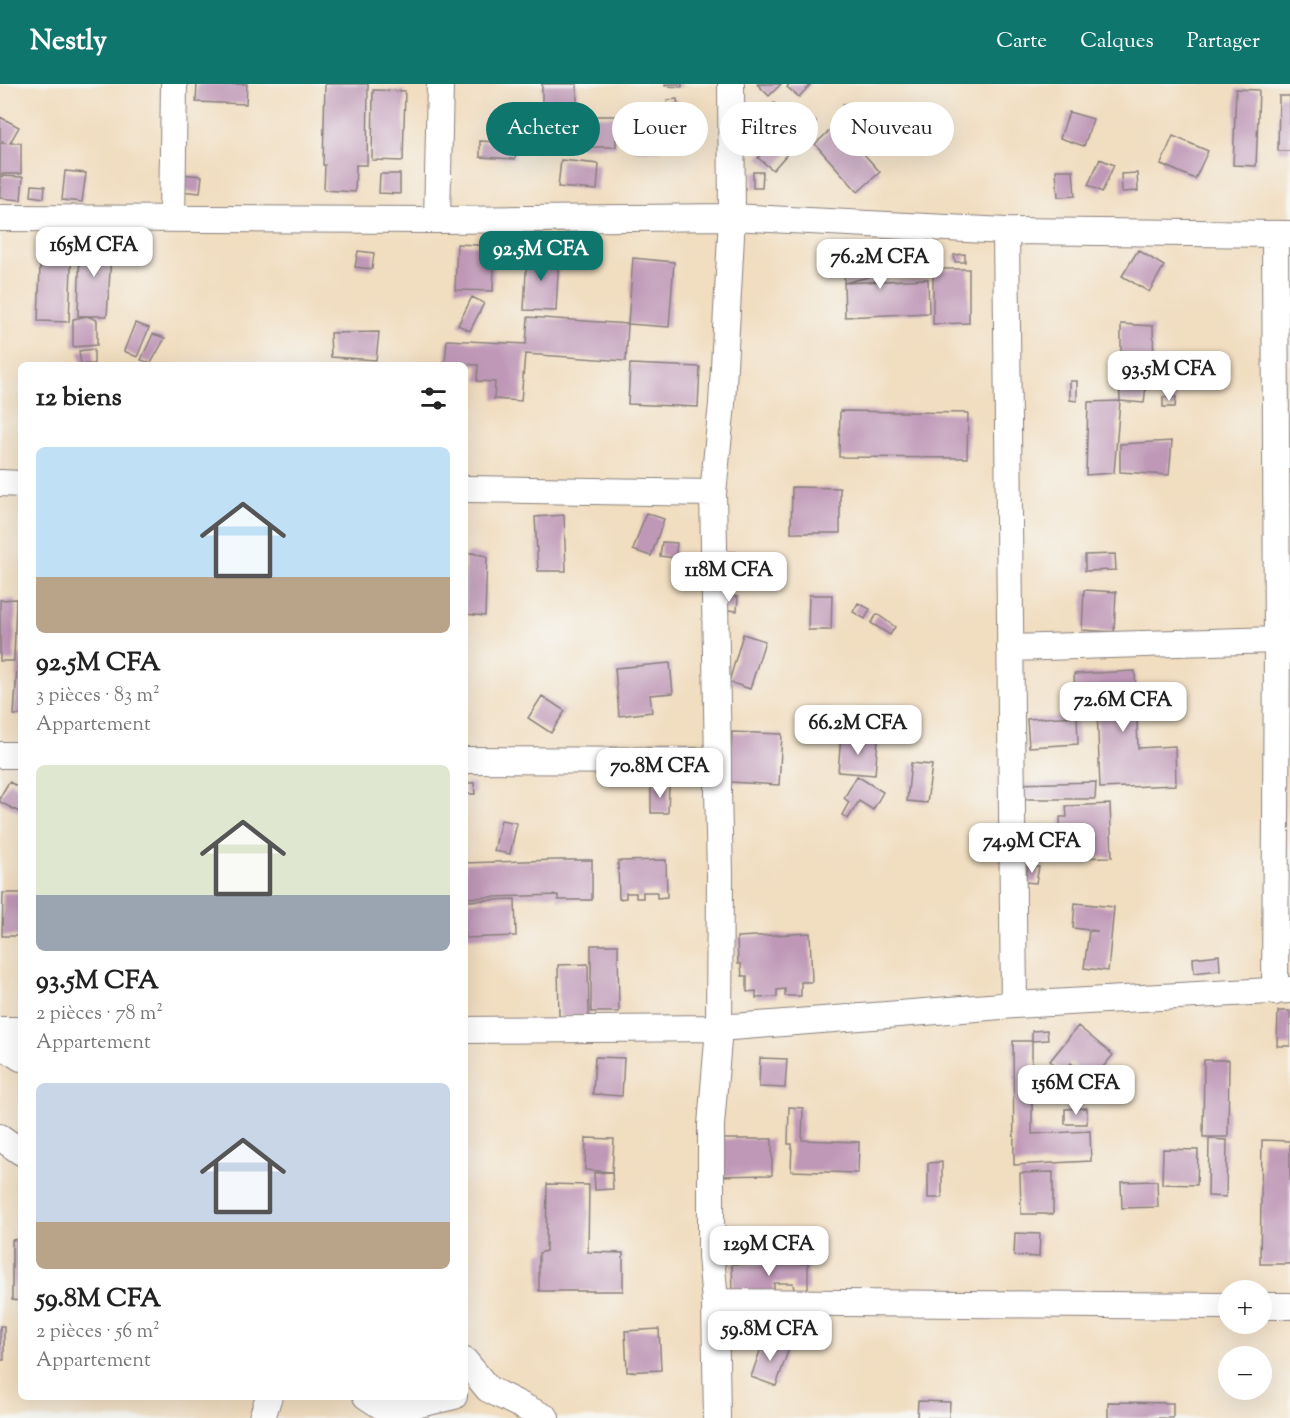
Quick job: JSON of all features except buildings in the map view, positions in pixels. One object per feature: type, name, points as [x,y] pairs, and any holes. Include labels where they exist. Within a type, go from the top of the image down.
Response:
[{"type":"street","points":[[172,219],[174,84]]},
{"type":"street","points":[[437,220],[440,84]]},
{"type":"street","points":[[717,1418],[715,1302],[711,1256],[711,1125],[719,1028],[720,874],[713,493],[722,404],[732,217],[731,84]]},
{"type":"street","points":[[0,218],[437,220],[732,217],[1006,231],[1283,234],[1277,640],[1283,991],[1014,1005],[719,1028],[468,1030]]},
{"type":"street","points":[[1006,231],[1014,1005]]},
{"type":"street","points":[[0,483],[18,484]]},
{"type":"street","points":[[468,489],[713,493]]},
{"type":"street","points":[[1010,648],[1277,640]]},
{"type":"street","points":[[0,755],[18,755]]},
{"type":"street","points":[[468,760],[718,761]]},
{"type":"street","points":[[0,1030],[18,1030]]},
{"type":"street","points":[[0,1044],[18,1056]]},
{"type":"street","points":[[0,1137],[18,1150]]},
{"type":"street","points":[[715,1302],[1218,1306]]},
{"type":"street","points":[[1272,1306],[1290,1306]]},
{"type":"street","points":[[468,1369],[476,1391],[546,1418]]},
{"type":"street","points":[[262,1418],[268,1400]]},
{"type":"street","points":[[371,1400],[389,1414],[440,1400]]}]
